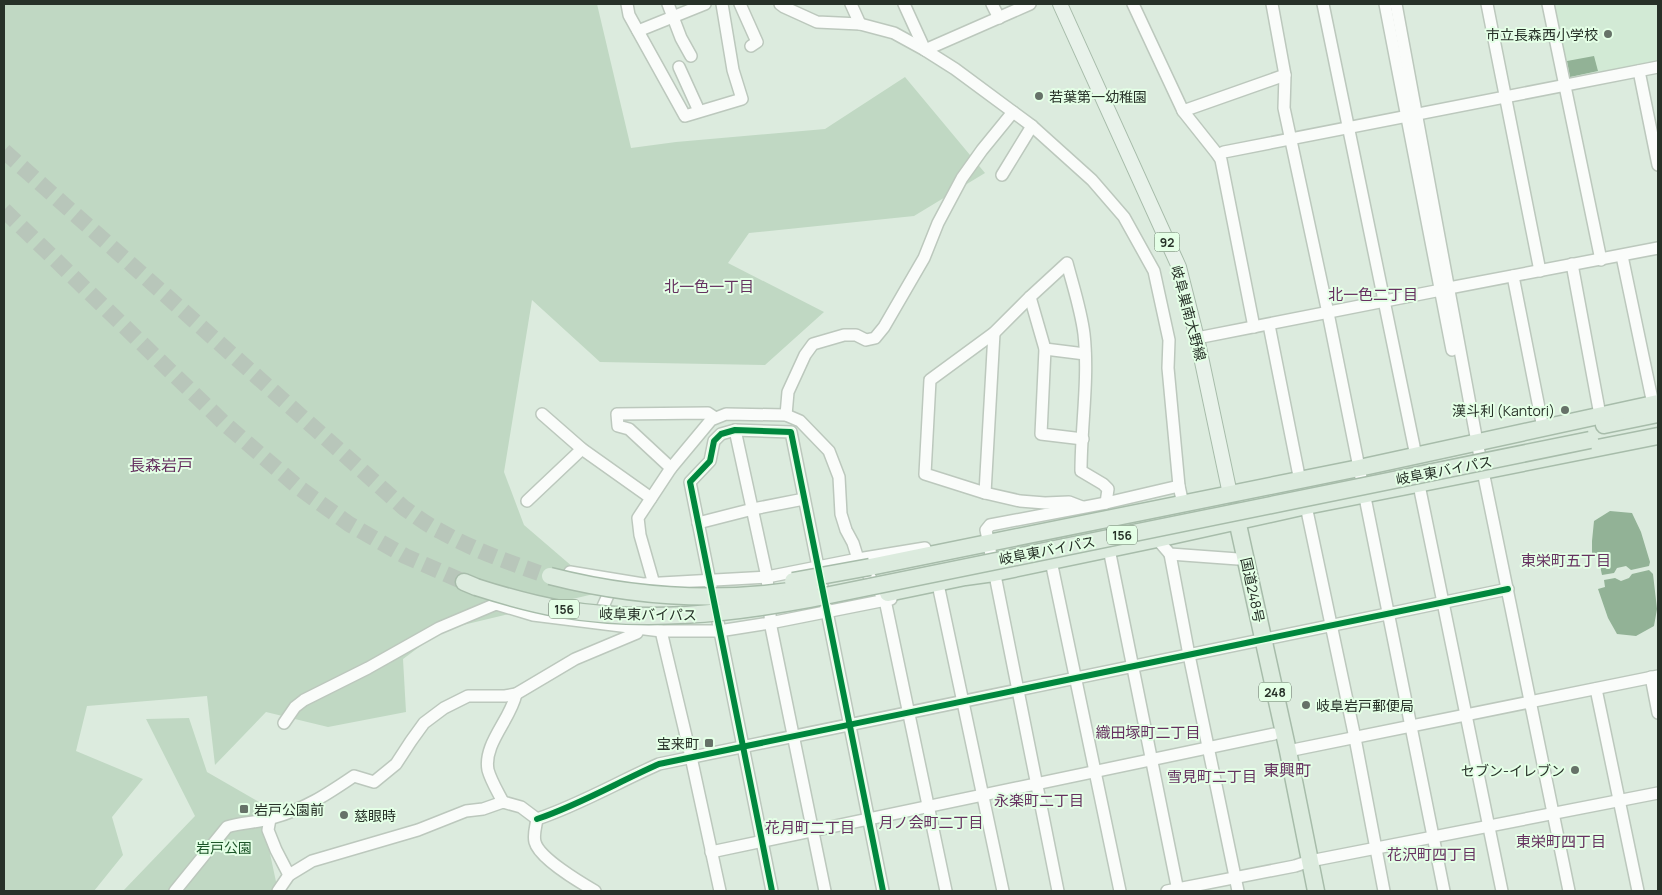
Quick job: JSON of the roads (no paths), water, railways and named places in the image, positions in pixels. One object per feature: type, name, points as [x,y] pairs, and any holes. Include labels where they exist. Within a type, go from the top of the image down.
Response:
[{"type":"highway","name":"156","points":[[682,597],[694,592],[731,590],[796,581],[864,563],[988,543],[1360,468],[1600,415],[1656,407]]},
{"type":"highway","name":"岐阜東バイパス","points":[[470,585],[560,609],[593,613],[654,617],[698,615],[773,606],[1589,434],[1656,407]]},
{"type":"highway","name":"岐阜東バイパス","points":[[545,574],[583,584],[640,594],[682,597],[742,596],[808,588],[1589,434],[1658,426]]},
{"type":"highway","name":"156","points":[[654,617],[661,622],[680,623],[751,618],[887,596],[965,577],[1109,550],[1306,506],[1658,436]]},
{"type":"highway","name":"248","points":[[1230,494],[1235,522]]},
{"type":"highway","name":"国道248号","points":[[1235,522],[1238,559],[1288,751],[1306,863],[1306,891]]},
{"type":"highway","name":"国道248号","points":[[1235,522],[1259,641],[1274,734],[1306,863],[1316,891]]},
{"type":"main road","name":"岐阜巣南大野線","points":[[1060,4],[1179,267],[1197,338],[1230,494]]},
{"type":"street","points":[[626,4],[629,15],[685,116],[742,99],[733,70],[722,4]]},
{"type":"street","points":[[668,4],[672,17],[691,56]]},
{"type":"street","points":[[638,31],[705,4]]},
{"type":"street","points":[[740,4],[757,42],[751,46]]},
{"type":"street","points":[[780,4],[817,22],[860,24],[894,33],[925,50],[955,69],[1032,126],[1092,180],[1124,217],[1154,271],[1169,340],[1168,368],[1179,486],[1183,504]]},
{"type":"street","points":[[851,4],[860,24]]},
{"type":"street","points":[[904,4],[925,50]]},
{"type":"street","points":[[992,4],[999,18]]},
{"type":"street","points":[[925,50],[1030,4]]},
{"type":"street","points":[[1133,4],[1183,111],[1218,155],[1254,327]]},
{"type":"street","points":[[1272,4],[1284,75],[1284,108],[1360,468],[1444,891]]},
{"type":"street","points":[[1323,4],[1416,456]]},
{"type":"street","points":[[1385,4],[1412,115]]},
{"type":"street","points":[[1396,4],[1412,115],[1445,289],[1570,891]]},
{"type":"street","points":[[1487,4],[1540,271]]},
{"type":"street","points":[[1548,4],[1601,260]]},
{"type":"street","points":[[679,67],[700,112]]},
{"type":"street","points":[[1218,155],[1224,152],[1658,67]]},
{"type":"street","points":[[1639,71],[1658,165]]},
{"type":"street","points":[[1183,111],[1284,75]]},
{"type":"street","points":[[786,414],[788,392],[805,356],[813,344],[844,335],[856,335],[866,340],[875,338],[884,327],[924,258],[938,223],[962,178],[1013,112]]},
{"type":"street","points":[[1002,175],[1032,126]]},
{"type":"street","points":[[1197,338],[1658,248]]},
{"type":"street","points":[[1622,256],[1656,407]]},
{"type":"street","points":[[1082,507],[1069,502],[1020,501],[985,493],[925,474],[930,380],[994,333],[1066,263],[1082,322],[1085,354],[1081,471],[1108,489],[1106,503]]},
{"type":"street","points":[[1572,264],[1600,415]]},
{"type":"street","points":[[1513,276],[1543,428]]},
{"type":"street","points":[[1030,296],[1045,350],[1041,434],[1083,439]]},
{"type":"street","points":[[1268,325],[1300,480]]},
{"type":"street","points":[[985,493],[994,333]]},
{"type":"street","points":[[1045,350],[1085,354]]},
{"type":"street","points":[[671,468],[629,429],[618,426],[617,414],[708,413],[714,418]]},
{"type":"street","points":[[542,414],[582,448],[651,498]]},
{"type":"street","points":[[654,584],[640,535],[638,518],[671,468],[714,418],[726,414],[786,414],[800,421],[828,451],[839,476],[841,514],[864,563],[887,596],[946,891]]},
{"type":"street","points":[[735,430],[766,577],[770,623],[826,891]]},
{"type":"street","points":[[772,891],[690,482],[710,461],[714,441],[721,434],[735,430],[790,432],[883,891]]},
{"type":"street","points":[[527,501],[582,448]]},
{"type":"street","points":[[1419,485],[1502,891]]},
{"type":"street","points":[[1058,891],[986,530],[990,525],[1106,503],[1179,486]]},
{"type":"street","points":[[698,523],[753,509],[804,499]]},
{"type":"street","points":[[1306,506],[1355,738],[1384,891]]},
{"type":"street","points":[[1157,539],[1170,554],[1238,891]]},
{"type":"street","points":[[1109,550],[1152,760],[1175,890],[1376,848],[1658,793]]},
{"type":"street","points":[[1170,554],[1238,559]]},
{"type":"street","points":[[1051,561],[1120,891]]},
{"type":"street","points":[[570,572],[643,584],[654,584],[766,577],[817,567],[864,563]]},
{"type":"street","points":[[284,723],[295,707],[304,700],[368,668],[440,628],[496,604],[533,615],[662,631],[719,630],[770,623],[887,596],[976,582],[994,573]]},
{"type":"street","points":[[596,622],[615,580]]},
{"type":"street","points":[[940,589],[1004,891]]},
{"type":"street","points":[[537,819],[576,804],[624,779],[659,764],[1508,589]]},
{"type":"street","points":[[175,891],[227,828],[239,823],[270,819],[307,806],[354,776],[374,782],[396,764],[419,730],[431,717],[444,708],[468,696],[505,696],[516,694],[575,659],[637,633],[639,628]]},
{"type":"street","points":[[662,631],[720,891]]},
{"type":"street","points":[[1288,751],[1655,677],[1658,713]]},
{"type":"street","points":[[1596,689],[1638,891]]},
{"type":"street","points":[[503,802],[488,770],[487,756],[509,714],[516,694]]},
{"type":"street","points":[[711,852],[1274,734]]},
{"type":"street","points":[[278,891],[290,875],[312,862],[418,830],[466,811],[483,809],[503,802],[521,807],[537,819]]},
{"type":"street","points":[[270,819],[268,830],[276,850],[290,875]]},
{"type":"street","points":[[537,819],[534,837],[535,844],[563,872],[595,891]]},
{"type":"tunnel","points":[[4,151],[404,508],[431,526],[464,543],[539,573]]},
{"type":"tunnel","points":[[4,210],[225,424],[298,487],[349,524],[405,556],[464,582]]},
{"type":"place","name":"市立長森西小学校","points":[[1608,34]]},
{"type":"place","name":"若葉第一幼稚園","points":[[1039,96]]},
{"type":"place","name":"漢斗利 (Kantori)","points":[[1565,410]]},
{"type":"place","name":"岐阜岩戸郵便局","points":[[1306,705]]},
{"type":"place","name":"宝来町","points":[[709,743]]},
{"type":"place","name":"セブン-イレブン","points":[[1575,770]]},
{"type":"place","name":"岩戸公園前","points":[[244,809]]},
{"type":"place","name":"慈眼時","points":[[344,815]]},
{"type":"district","name":"北一色一丁目","points":[[709,286]]},
{"type":"district","name":"北一色二丁目","points":[[1373,294]]},
{"type":"district","name":"長森岩戸","points":[[161,465]]},
{"type":"district","name":"東栄町五丁目","points":[[1566,560]]},
{"type":"district","name":"織田塚町二丁目","points":[[1148,732]]},
{"type":"district","name":"東興町","points":[[1287,770]]},
{"type":"district","name":"雪見町二丁目","points":[[1212,776]]},
{"type":"district","name":"永楽町二丁目","points":[[1039,800]]},
{"type":"district","name":"月ノ会町二丁目","points":[[931,822]]},
{"type":"district","name":"花月町二丁目","points":[[810,827]]},
{"type":"district","name":"東栄町四丁目","points":[[1561,841]]},
{"type":"district","name":"花沢町四丁目","points":[[1432,854]]},
{"type":"park label","name":"岩戸公園","points":[[224,847]]}]
